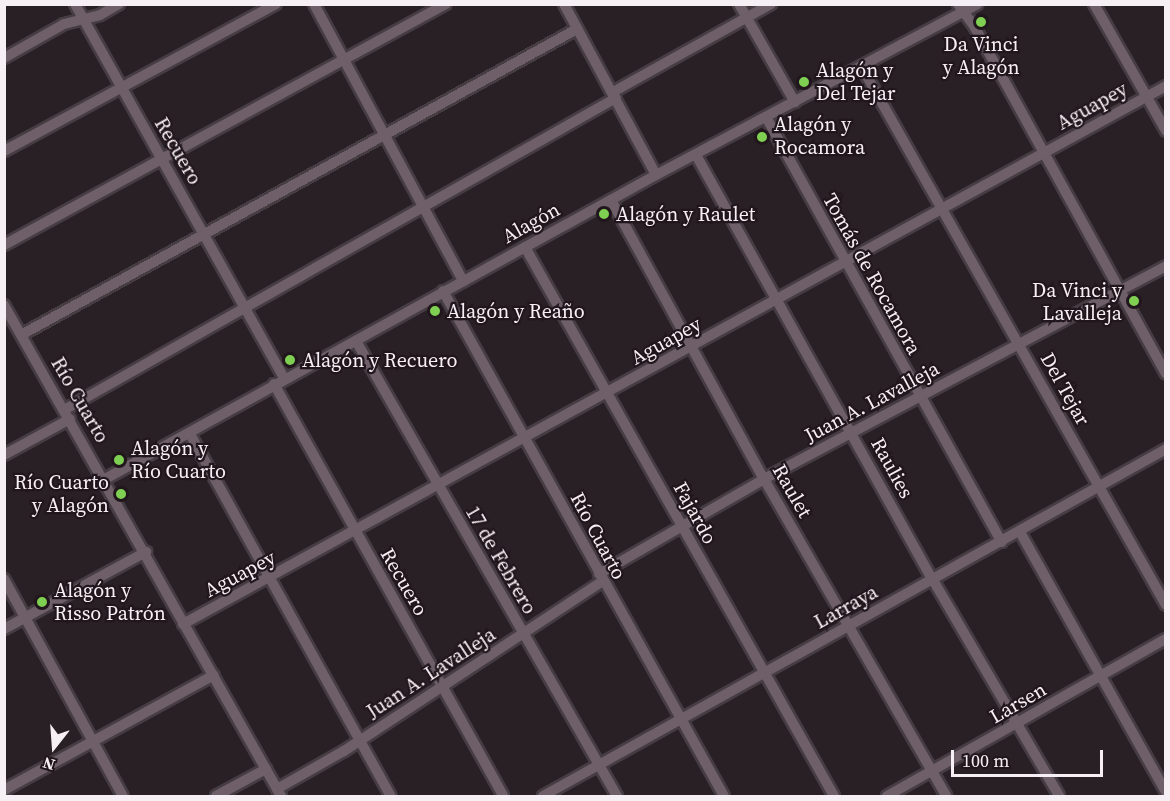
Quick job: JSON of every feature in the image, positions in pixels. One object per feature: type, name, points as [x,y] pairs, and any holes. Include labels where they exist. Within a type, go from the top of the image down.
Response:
[{"type":"street","name":"Recuero","points":[[75,4],[284,378]]},
{"type":"street","points":[[4,58],[64,24],[119,4]]},
{"type":"street","points":[[4,151],[276,4]]},
{"type":"street","points":[[314,4],[463,281]]},
{"type":"street","points":[[4,245],[164,160],[446,4]]},
{"type":"street","points":[[564,4],[656,176]]},
{"type":"street","points":[[739,4],[795,102]]},
{"type":"street","points":[[4,455],[67,414],[245,307],[424,207],[771,4]]},
{"type":"street","name":"Alagón","points":[[105,479],[190,434],[284,378],[861,66],[960,9],[977,4]]},
{"type":"street","points":[[1094,4],[1166,131]]},
{"type":"street","points":[[960,9],[974,26],[1166,374]]},
{"type":"street","points":[[21,335],[577,29]]},
{"type":"street","name":"Del Tejar","points":[[861,66],[939,209],[1019,344],[1166,605]]},
{"type":"street","name":"Aguapey","points":[[183,624],[525,440],[844,261],[1166,86]]},
{"type":"street","name":"Tomás de Rocamora","points":[[766,117],[1002,542]]},
{"type":"street","name":"Raulies","points":[[696,155],[933,580],[1059,796]]},
{"type":"street","name":"Raulet","points":[[611,200],[694,346],[764,479],[946,796]]},
{"type":"street","name":"Fajardo","points":[[525,247],[834,796]]},
{"type":"street","name":"Juan A. Lavalleja","points":[[279,793],[344,751],[359,738],[523,636],[600,578],[681,526],[764,479],[921,398],[1166,266]]},
{"type":"street","name":"Río Cuarto","points":[[443,291],[600,578],[724,796]]},
{"type":"street","name":"Río Cuarto","points":[[4,305],[105,479],[183,624],[279,793]]},
{"type":"street","name":"17 de Febrero","points":[[356,341],[523,636],[601,765],[617,796]]},
{"type":"street","name":"Recuero","points":[[274,384],[503,796]]},
{"type":"street","points":[[190,434],[391,796]]},
{"type":"street","name":"Larraya","points":[[543,796],[1166,449]]},
{"type":"street","points":[[1020,532],[1166,792]]},
{"type":"street","points":[[4,629],[146,552]]},
{"type":"street","points":[[4,579],[123,796]]},
{"type":"street","name":"Larsen","points":[[887,796],[1166,639]]},
{"type":"street","points":[[4,790],[214,675]]},
{"type":"street","points":[[216,796],[266,769]]},
{"type":"place","name":"Da Vinci y Alagón","points":[[981,22]]},
{"type":"place","name":"Alagón y Del Tejar","points":[[804,82]]},
{"type":"place","name":"Alagón y Rocamora","points":[[762,137]]},
{"type":"place","name":"Alagón y Raulet","points":[[604,214]]},
{"type":"place","name":"Da Vinci y Lavalleja","points":[[1134,301]]},
{"type":"place","name":"Alagón y Reaño","points":[[435,311]]},
{"type":"place","name":"Alagón y Recuero","points":[[290,360]]},
{"type":"place","name":"Alagón y Río Cuarto","points":[[119,460]]},
{"type":"place","name":"Río Cuarto y Alagón","points":[[121,494]]},
{"type":"place","name":"Alagón y Risso Patrón","points":[[42,602]]}]
